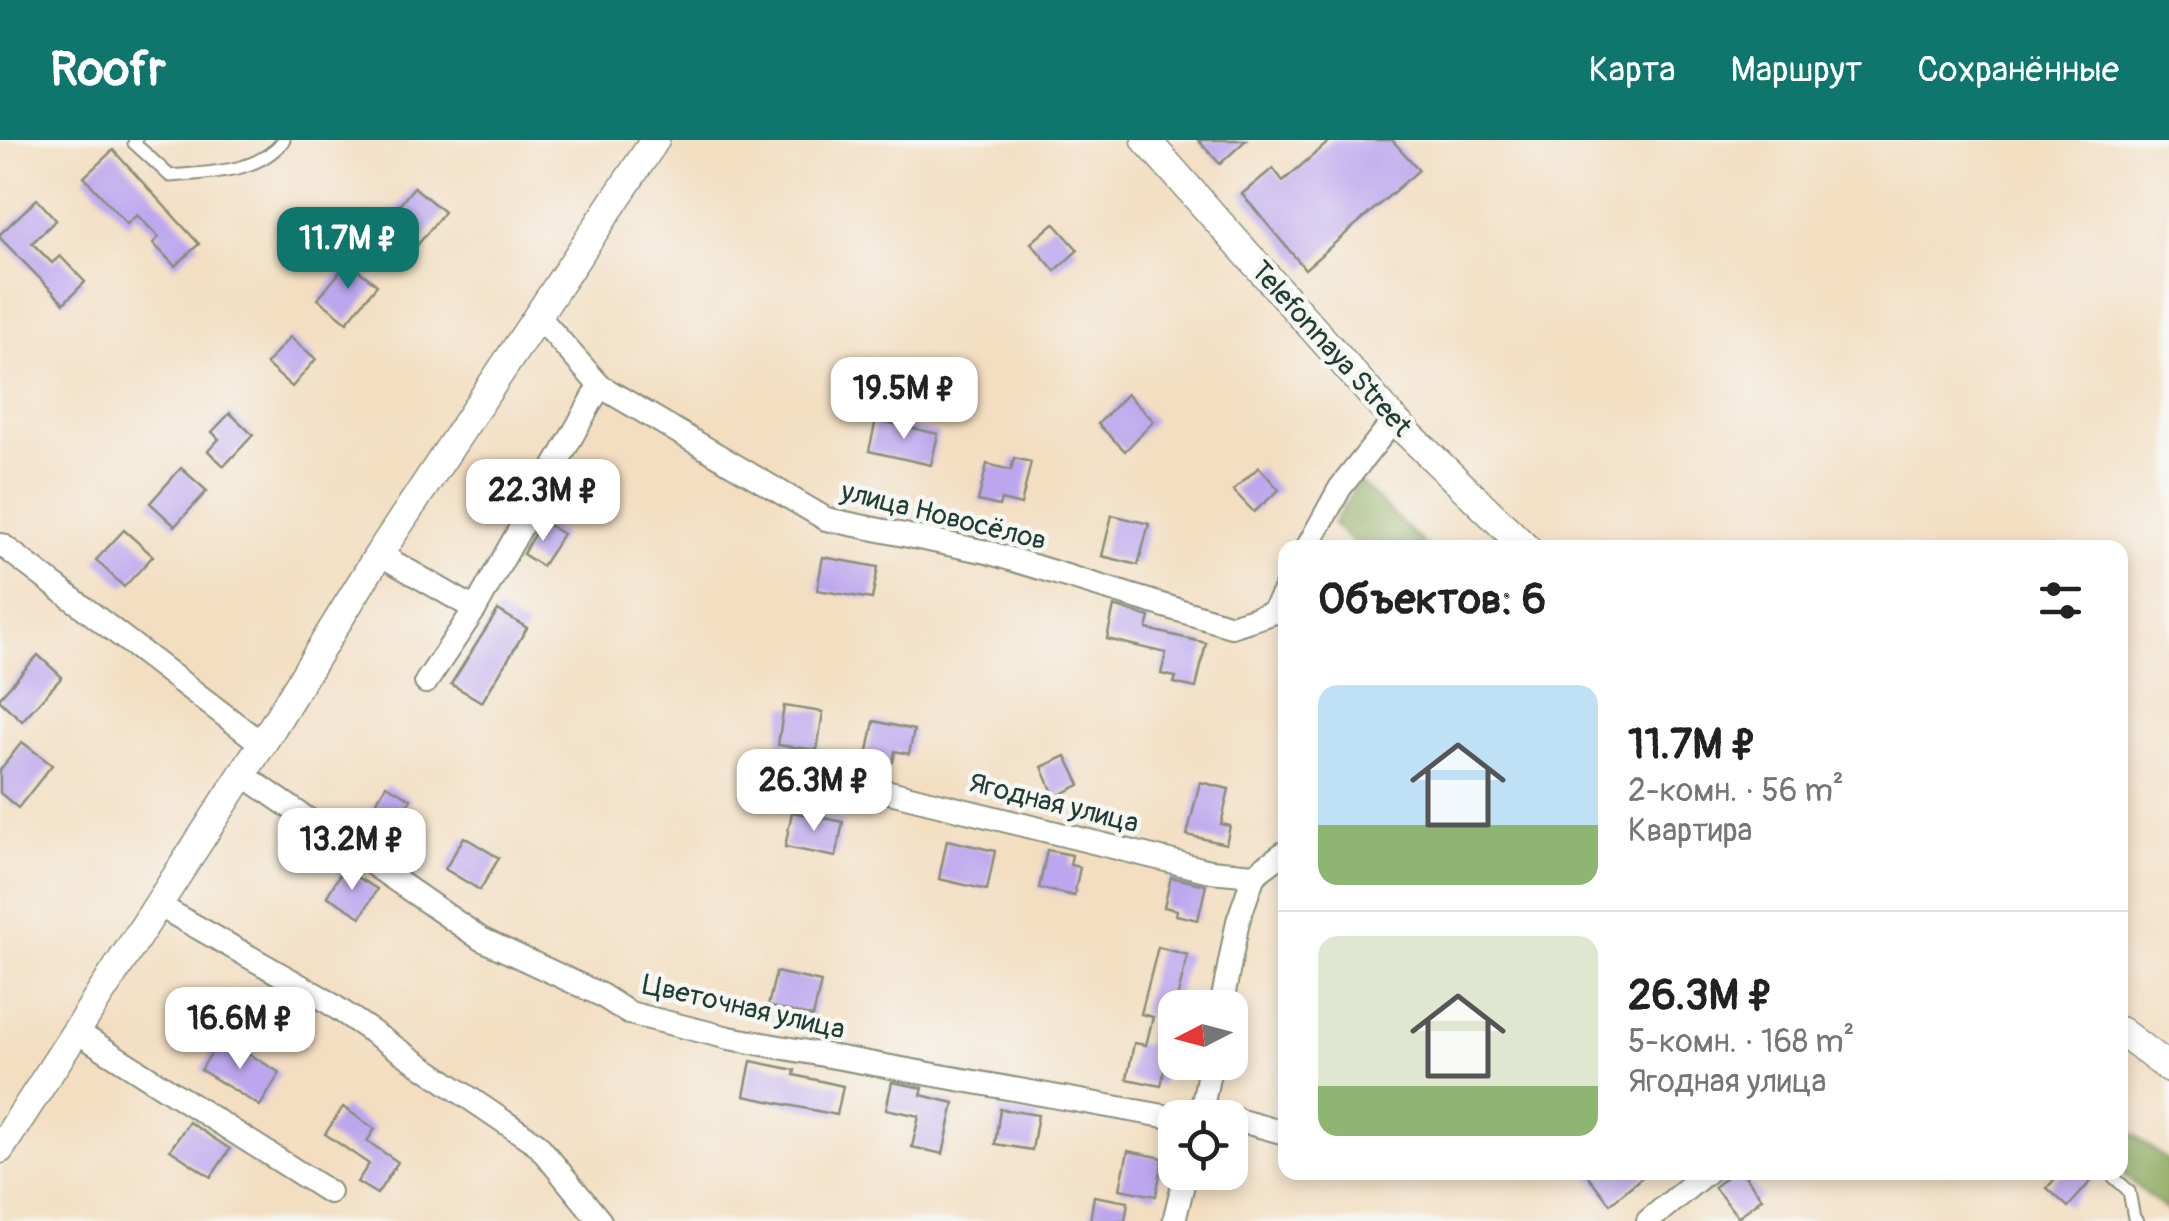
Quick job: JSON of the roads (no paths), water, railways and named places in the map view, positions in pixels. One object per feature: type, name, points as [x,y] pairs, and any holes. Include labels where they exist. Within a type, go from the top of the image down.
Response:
[{"type":"street","points":[[3,1138],[77,1032],[379,554],[654,140]]},
{"type":"street","name":"Telefonnaya Street","points":[[1146,140],[1394,420],[1518,540]]},
{"type":"street","name":"улица Новосёлов","points":[[538,317],[600,386],[826,519],[987,552],[1230,626],[1272,613],[1278,602]]},
{"type":"street","points":[[426,682],[475,609],[600,386]]},
{"type":"street","points":[[1312,540],[1340,488],[1394,420]]},
{"type":"street","points":[[2,545],[262,744]]},
{"type":"street","points":[[379,554],[475,609]]},
{"type":"street","name":"Цветочная улица","points":[[242,774],[482,939],[600,995],[629,1013],[728,1038],[1158,1115]]},
{"type":"street","name":"Ягодная улица","points":[[841,780],[1210,871],[1254,875]]},
{"type":"street","points":[[1225,990],[1238,921],[1254,875],[1278,857]]},
{"type":"street","points":[[158,904],[322,998],[537,1144],[600,1221]]},
{"type":"street","points":[[77,1032],[330,1192]]},
{"type":"street","points":[[2128,1037],[2169,1068]]},
{"type":"street","points":[[1248,1123],[1278,1130]]},
{"type":"street","points":[[1648,1221],[1697,1180]]},
{"type":"street","points":[[1174,1221],[1182,1190]]},
{"type":"lane","points":[[136,140],[170,176],[232,170],[270,157],[284,140]]},
{"type":"lane","points":[[2118,1180],[2130,1190],[2137,1221]]}]
